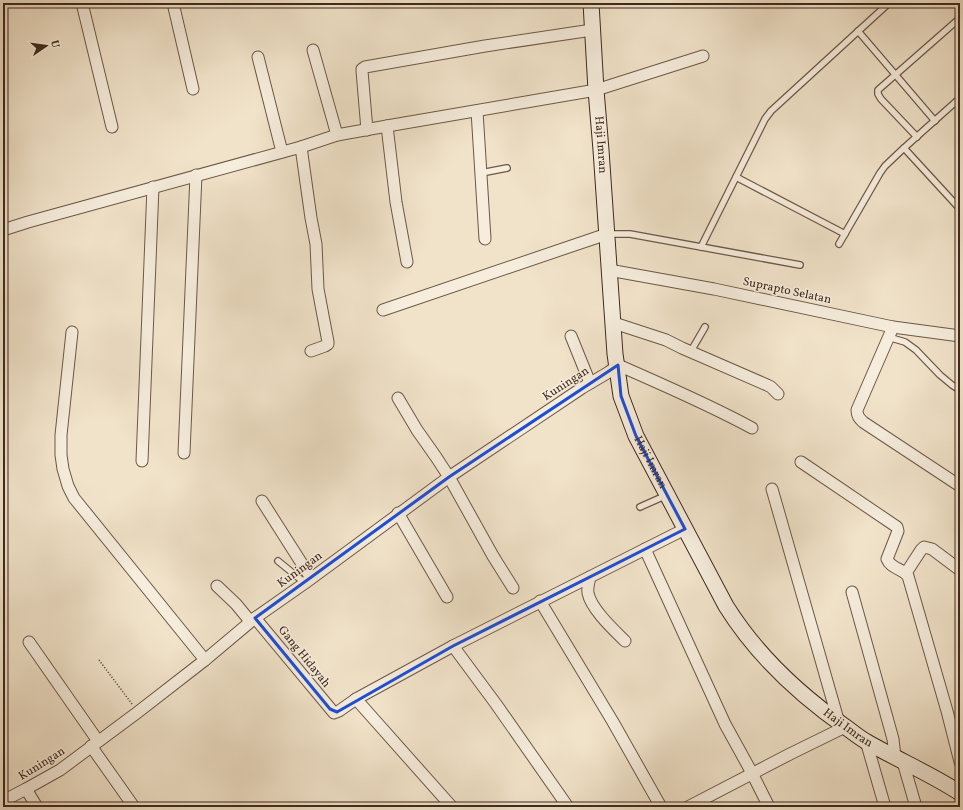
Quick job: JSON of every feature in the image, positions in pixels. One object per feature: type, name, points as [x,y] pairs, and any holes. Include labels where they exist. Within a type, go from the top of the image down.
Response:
[{"type":"street","points":[[82,3],[112,127]]},
{"type":"street","points":[[173,3],[193,89]]},
{"type":"street","name":"Haji Imran","points":[[591,3],[616,354],[621,396],[636,436],[726,606],[743,630],[770,662],[800,692],[842,725],[866,741],[959,790]]},
{"type":"street","points":[[367,130],[362,71],[365,67],[592,30]]},
{"type":"street","points":[[313,50],[337,135]]},
{"type":"street","points":[[3,230],[282,152],[337,135],[596,90],[703,56]]},
{"type":"street","points":[[258,57],[282,152]]},
{"type":"street","points":[[477,111],[485,239]]},
{"type":"street","points":[[387,126],[396,202],[407,262]]},
{"type":"street","points":[[301,146],[316,244],[318,289],[328,344],[311,351]]},
{"type":"street","points":[[184,453],[196,175]]},
{"type":"street","points":[[142,460],[153,187]]},
{"type":"street","points":[[383,310],[607,234]]},
{"type":"street","name":"Suprapto Selatan","points":[[609,270],[714,289],[890,332],[960,336]]},
{"type":"street","points":[[614,323],[666,340],[772,387],[778,394]]},
{"type":"street","points":[[72,332],[61,435],[61,455],[68,486],[74,498],[205,660]]},
{"type":"street","points":[[890,332],[857,410],[858,417],[863,422],[960,486]]},
{"type":"street","points":[[571,336],[590,383]]},
{"type":"street","points":[[618,365],[688,396],[752,428]]},
{"type":"street","name":"Kuningan","points":[[3,801],[26,790],[60,770],[205,660],[252,620],[398,513],[448,477],[618,365]]},
{"type":"street","points":[[398,398],[436,457],[513,588]]},
{"type":"street","points":[[802,462],[895,524],[897,527],[898,531],[887,559],[890,565],[906,573],[912,587],[960,762]]},
{"type":"street","points":[[688,807],[842,725],[772,489]]},
{"type":"street","points":[[262,501],[308,580]]},
{"type":"street","points":[[398,513],[447,597]]},
{"type":"street","points":[[452,807],[356,699],[540,601],[685,529]]},
{"type":"street","points":[[906,573],[924,547],[932,549],[960,570]]},
{"type":"street","points":[[645,549],[725,724],[769,807]]},
{"type":"street","points":[[590,577],[588,593],[593,605],[608,624],[625,641]]},
{"type":"street","name":"Gang Hidayah","points":[[217,586],[252,620],[334,713],[356,699]]},
{"type":"street","points":[[852,592],[893,739],[916,807]]},
{"type":"street","points":[[540,601],[613,722],[661,807]]},
{"type":"street","points":[[29,642],[95,743],[115,780],[134,807]]},
{"type":"street","points":[[453,646],[496,704],[568,807]]},
{"type":"street","points":[[866,741],[885,807]]},
{"type":"street","points":[[26,790],[37,807]]},
{"type":"lane","points":[[701,247],[765,119],[771,111],[889,3]]},
{"type":"lane","points":[[917,137],[881,99],[878,94],[878,90],[960,18]]},
{"type":"lane","points":[[858,31],[934,121]]},
{"type":"lane","points":[[839,244],[885,166],[960,98]]},
{"type":"lane","points":[[904,148],[960,209]]},
{"type":"lane","points":[[481,173],[507,168]]},
{"type":"lane","points":[[736,177],[845,234]]},
{"type":"lane","points":[[607,234],[630,234],[800,265]]},
{"type":"lane","points":[[691,351],[705,327]]},
{"type":"lane","points":[[890,332],[916,350],[940,375],[960,390]]},
{"type":"lane","points":[[640,507],[667,495]]},
{"type":"lane","points":[[278,561],[308,580]]},
{"type":"path","points":[[99,660],[138,712]]},
{"type":"highlighted area","points":[[618,365],[621,396],[636,436],[685,529],[453,646],[337,712],[330,709],[255,618],[449,477]]}]
